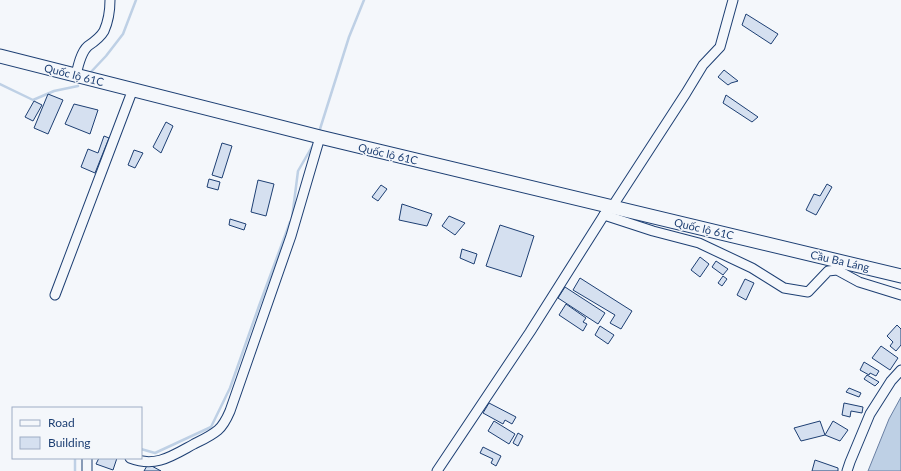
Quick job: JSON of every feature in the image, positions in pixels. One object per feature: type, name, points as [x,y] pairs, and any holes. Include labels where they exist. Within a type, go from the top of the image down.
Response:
[{"type":"highway","name":"Quốc lộ 61C","points":[[0,56],[608,211],[778,246]]},
{"type":"highway","name":"Cầu Ba Láng","points":[[778,246],[901,276]]},
{"type":"street","points":[[76,75],[78,64],[83,53],[87,47],[98,39],[104,31],[110,0]]},
{"type":"street","points":[[437,471],[530,332],[703,65],[720,48],[733,0]]},
{"type":"street","points":[[55,295],[133,90]]},
{"type":"street","points":[[134,459],[144,462],[167,459],[211,435],[224,424],[230,411],[290,236],[320,137]]},
{"type":"street","points":[[608,211],[653,231],[699,243],[752,268],[784,288],[808,292],[828,271],[837,270],[859,282],[901,295]]},
{"type":"street","points":[[847,471],[870,414],[890,381],[901,370]]},
{"type":"street","points":[[87,459],[87,471]]},
{"type":"water","points":[[901,397],[901,471],[868,471],[889,419]]},
{"type":"building","points":[[746,14],[778,34],[771,44],[742,25]]},
{"type":"building","points":[[724,70],[738,81],[728,85],[718,77]]},
{"type":"building","points":[[48,94],[63,100],[48,134],[34,128]]},
{"type":"building","points":[[726,95],[758,117],[752,122],[723,103]]},
{"type":"building","points":[[34,101],[42,105],[33,121],[25,117]]},
{"type":"building","points":[[74,104],[98,110],[90,134],[65,124]]},
{"type":"building","points":[[166,122],[173,126],[161,153],[153,147]]},
{"type":"building","points":[[104,136],[109,138],[95,173],[81,167],[88,149],[98,153]]},
{"type":"building","points":[[222,143],[232,146],[222,178],[212,175]]},
{"type":"building","points":[[134,150],[143,153],[135,168],[128,165]]},
{"type":"building","points":[[209,179],[220,182],[218,190],[207,187]]},
{"type":"building","points":[[258,180],[274,184],[266,216],[251,212]]},
{"type":"building","points":[[827,184],[832,187],[816,215],[806,210],[814,194],[820,196]]},
{"type":"building","points":[[381,185],[387,189],[378,201],[372,197]]},
{"type":"building","points":[[402,204],[432,214],[427,226],[399,220]]},
{"type":"building","points":[[449,216],[465,223],[455,235],[442,226]]},
{"type":"building","points":[[230,219],[246,224],[244,230],[229,225]]},
{"type":"building","points":[[500,225],[534,236],[521,277],[486,266]]},
{"type":"building","points":[[462,249],[477,254],[474,264],[460,258]]},
{"type":"building","points":[[700,257],[709,264],[700,277],[691,270]]},
{"type":"building","points":[[716,261],[728,269],[723,275],[712,267]]},
{"type":"building","points":[[723,276],[727,279],[722,286],[718,283]]},
{"type":"building","points":[[580,278],[632,311],[621,329],[610,323],[615,315],[573,290]]},
{"type":"building","points":[[745,279],[754,283],[746,300],[737,295]]},
{"type":"building","points":[[565,287],[605,313],[598,324],[558,298]]},
{"type":"building","points":[[566,304],[586,318],[583,322],[587,324],[583,331],[559,315]]},
{"type":"building","points":[[897,325],[901,329],[901,345],[896,351],[890,346],[893,342],[887,336]]},
{"type":"building","points":[[600,326],[614,335],[608,344],[595,335]]},
{"type":"building","points":[[881,346],[898,358],[890,370],[872,358]]},
{"type":"building","points":[[864,362],[879,371],[876,376],[870,373],[869,375],[860,370]]},
{"type":"building","points":[[867,375],[879,382],[875,386],[864,379]]},
{"type":"building","points":[[849,388],[861,393],[859,397],[846,392]]},
{"type":"building","points":[[489,403],[516,417],[512,424],[505,420],[503,424],[483,413]]},
{"type":"building","points":[[844,403],[863,407],[862,413],[851,411],[850,417],[842,415]]},
{"type":"building","points":[[494,421],[515,434],[509,444],[488,431]]},
{"type":"building","points":[[820,421],[825,435],[801,441],[794,428]]},
{"type":"building","points":[[833,421],[848,430],[840,441],[825,435]]},
{"type":"building","points":[[518,433],[523,436],[518,446],[513,443]]},
{"type":"building","points":[[483,447],[501,456],[496,466],[491,463],[493,459],[480,453]]},
{"type":"building","points":[[98,459],[117,459],[113,470],[96,464]]},
{"type":"building","points":[[815,460],[838,468],[838,471],[812,471]]},
{"type":"building","points":[[148,464],[161,471],[144,471]]},
{"type":"waterway","points":[[90,73],[106,56],[123,34],[136,0]]},
{"type":"waterway","points":[[320,129],[349,37],[364,0]]},
{"type":"waterway","points":[[0,84],[33,100],[54,91],[78,86]]},
{"type":"waterway","points":[[292,218],[298,171],[313,145]]},
{"type":"waterway","points":[[142,449],[155,453],[211,427],[230,388],[290,222]]},
{"type":"waterway","points":[[75,459],[75,471]]}]
